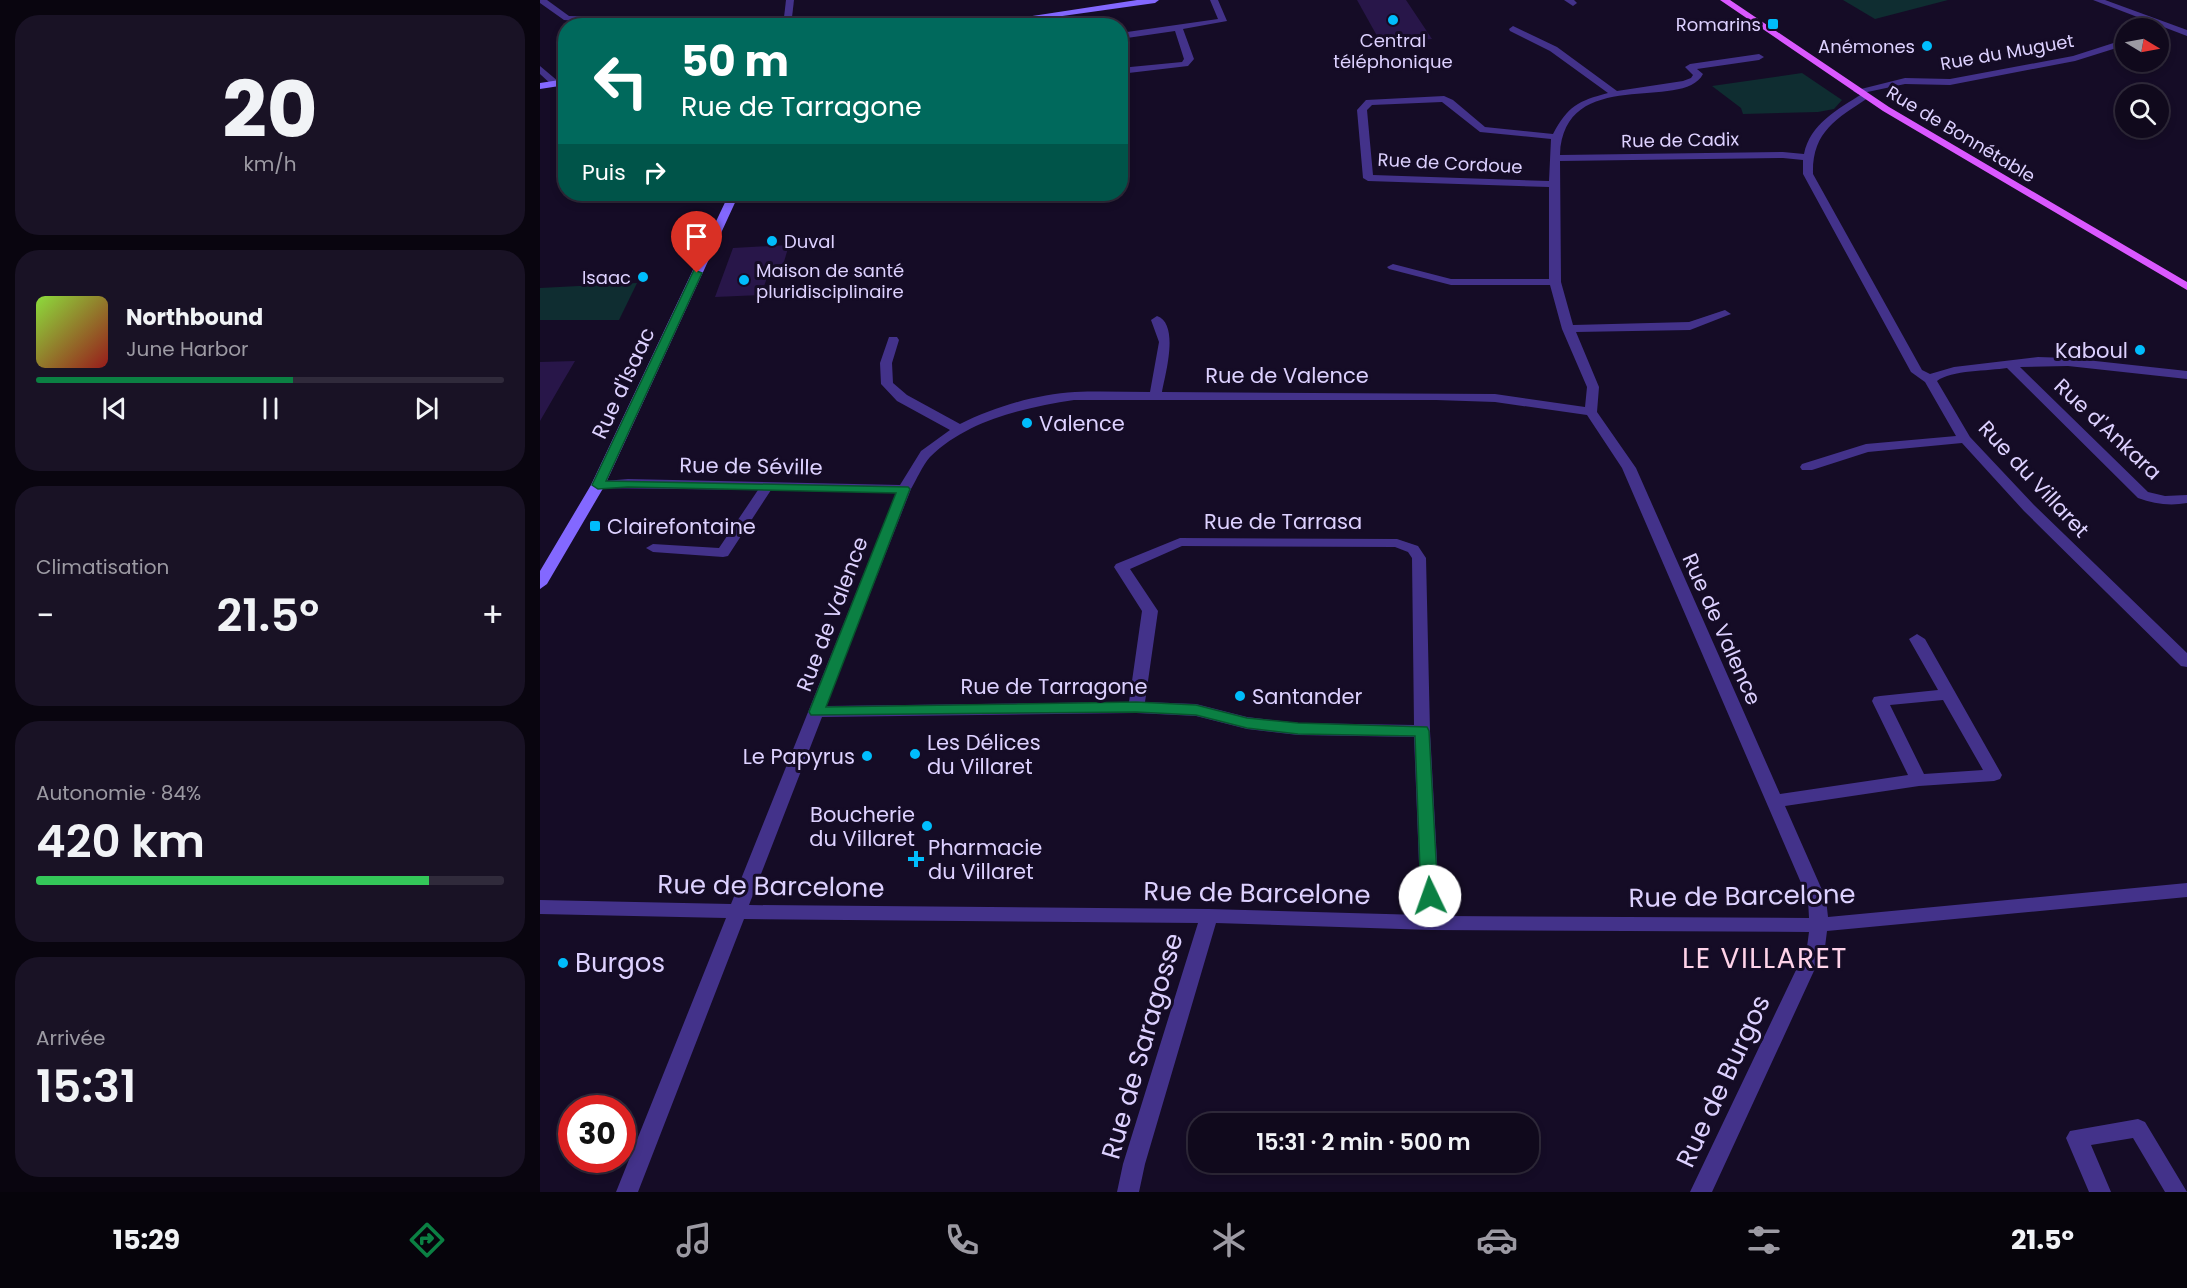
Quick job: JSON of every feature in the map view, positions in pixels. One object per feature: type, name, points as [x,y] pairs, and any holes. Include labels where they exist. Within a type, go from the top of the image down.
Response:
[{"type":"main road","name":"Rue de Bonnétable","points":[[1724,0],[1861,93],[2187,287]]},
{"type":"street","points":[[541,0],[567,18]]},
{"type":"street","points":[[788,18],[790,0]]},
{"type":"street","points":[[1027,18],[1155,0]]},
{"type":"street","points":[[1128,35],[1223,21],[1214,0]]},
{"type":"street","points":[[2098,0],[2187,33]]},
{"type":"street","points":[[1128,70],[1185,64],[1189,59],[1178,28]]},
{"type":"street","points":[[1513,29],[1527,34],[1589,72],[1615,94]]},
{"type":"street","name":"Rue du Muguet","points":[[1861,93],[1905,81],[1950,82],[2074,58],[2115,45]]},
{"type":"street","points":[[1590,412],[1593,387],[1568,329],[1556,282],[1554,184],[1556,137],[1568,115],[1585,102],[1615,94],[1684,84],[1695,80],[1698,74],[1690,67],[1759,57]]},
{"type":"street","points":[[540,69],[558,81]]},
{"type":"street","points":[[540,86],[558,83]]},
{"type":"street","points":[[1806,157],[1814,135],[1861,93]]},
{"type":"street","name":"Rue de Cordoue","points":[[1554,184],[1368,178],[1362,110],[1369,102],[1444,99],[1452,103],[1483,130],[1556,137]]},
{"type":"street","name":"Rue de Cadix","points":[[1555,158],[1783,155],[1806,157]]},
{"type":"street","name":"Rue du Villaret","points":[[1806,157],[1808,174],[1917,372],[1930,380],[1965,439],[2037,515],[2187,662]]},
{"type":"street","name":"Rue d'Isaac","points":[[540,584],[598,485],[731,201]]},
{"type":"street","points":[[1392,267],[1451,282],[1556,282]]},
{"type":"street","points":[[1568,329],[1690,326],[1725,314]]},
{"type":"street","points":[[1155,397],[1165,342],[1157,320]]},
{"type":"street","points":[[894,340],[886,363],[887,384],[902,398],[961,430]]},
{"type":"street","points":[[1930,380],[1938,374],[1954,371],[2010,364],[2068,362],[2187,375]]},
{"type":"street","name":"Rue d'Ankara","points":[[2010,364],[2143,495],[2156,500],[2173,502],[2187,500]]},
{"type":"street","name":"Rue de Valence","points":[[736,911],[904,489],[926,455],[961,430],[992,414],[1036,402],[1074,396],[1436,396],[1495,398],[1590,412],[1629,468],[1817,899],[1819,926]]},
{"type":"street","points":[[1807,467],[1866,448],[1965,439]]},
{"type":"street","name":"Rue de Séville","points":[[598,485],[628,483],[766,488],[904,489]]},
{"type":"street","points":[[653,548],[723,553],[766,488]]},
{"type":"street","name":"Rue de Tarrasa","points":[[1136,707],[1150,611],[1121,567],[1180,542],[1397,543],[1413,549],[1419,558],[1422,731]]},
{"type":"street","points":[[1774,801],[1919,780],[1994,775],[1917,639]]},
{"type":"street","points":[[1919,780],[1880,701],[1947,694]]},
{"type":"street","name":"Rue de Tarragone","points":[[817,712],[1136,707],[1196,710],[1247,723],[1298,729],[1422,731]]},
{"type":"street","points":[[1422,731],[1431,923]]},
{"type":"street","name":"Rue de Barcelone","points":[[540,907],[1209,916],[1431,923],[1819,926],[2187,890]]},
{"type":"street","points":[[627,1192],[736,911]]},
{"type":"street","name":"Rue de Saragosse","points":[[1128,1192],[1134,1164],[1209,916]]},
{"type":"street","name":"Rue de Burgos","points":[[1701,1192],[1816,947],[1819,926]]},
{"type":"street","points":[[2100,1192],[2077,1138],[2138,1128],[2177,1192]]},
{"type":"green space","points":[[1843,0],[1948,0],[1875,19]]},
{"type":"green space","points":[[1802,73],[1842,100],[1834,109],[1818,112],[1743,114],[1741,108],[1712,86]]},
{"type":"green space","points":[[637,283],[619,320],[540,320],[540,288]]},
{"type":"building","name":"Central téléphonique","points":[[1357,0],[1406,0],[1432,39],[1381,43]]},
{"type":"building","name":"Maison de santé pluridisciplinaire","points":[[789,245],[783,265],[771,266],[761,295],[715,297],[733,248]]},
{"type":"building","points":[[575,361],[562,383],[540,421],[540,362]]},
{"type":"place","name":"Central téléphonique","points":[[1393,20]]},
{"type":"place","name":"Romarins","points":[[1773,24]]},
{"type":"place","name":"Anémones","points":[[1927,46]]},
{"type":"place","name":"Duval","points":[[772,241]]},
{"type":"place","name":"Isaac","points":[[643,277]]},
{"type":"place","name":"Maison de santé pluridisciplinaire","points":[[744,280]]},
{"type":"place","name":"Kaboul","points":[[2140,350]]},
{"type":"place","name":"Valence","points":[[1027,423]]},
{"type":"place","name":"Clairefontaine","points":[[595,526]]},
{"type":"place","name":"Santander","points":[[1240,696]]},
{"type":"place","name":"Les Délices du Villaret","points":[[915,754]]},
{"type":"place","name":"Le Papyrus","points":[[867,756]]},
{"type":"place","name":"Boucherie du Villaret","points":[[927,826]]},
{"type":"place","name":"Pharmacie du Villaret","points":[[916,859]]},
{"type":"place","name":"Burgos","points":[[563,963]]},
{"type":"district","name":"LE VILLARET","points":[[1765,958]]},
{"type":"route","points":[[697,273],[598,485],[628,483],[766,488],[904,489],[817,712],[1136,707],[1196,710],[1247,723],[1298,729],[1422,731],[1430,896]]}]
